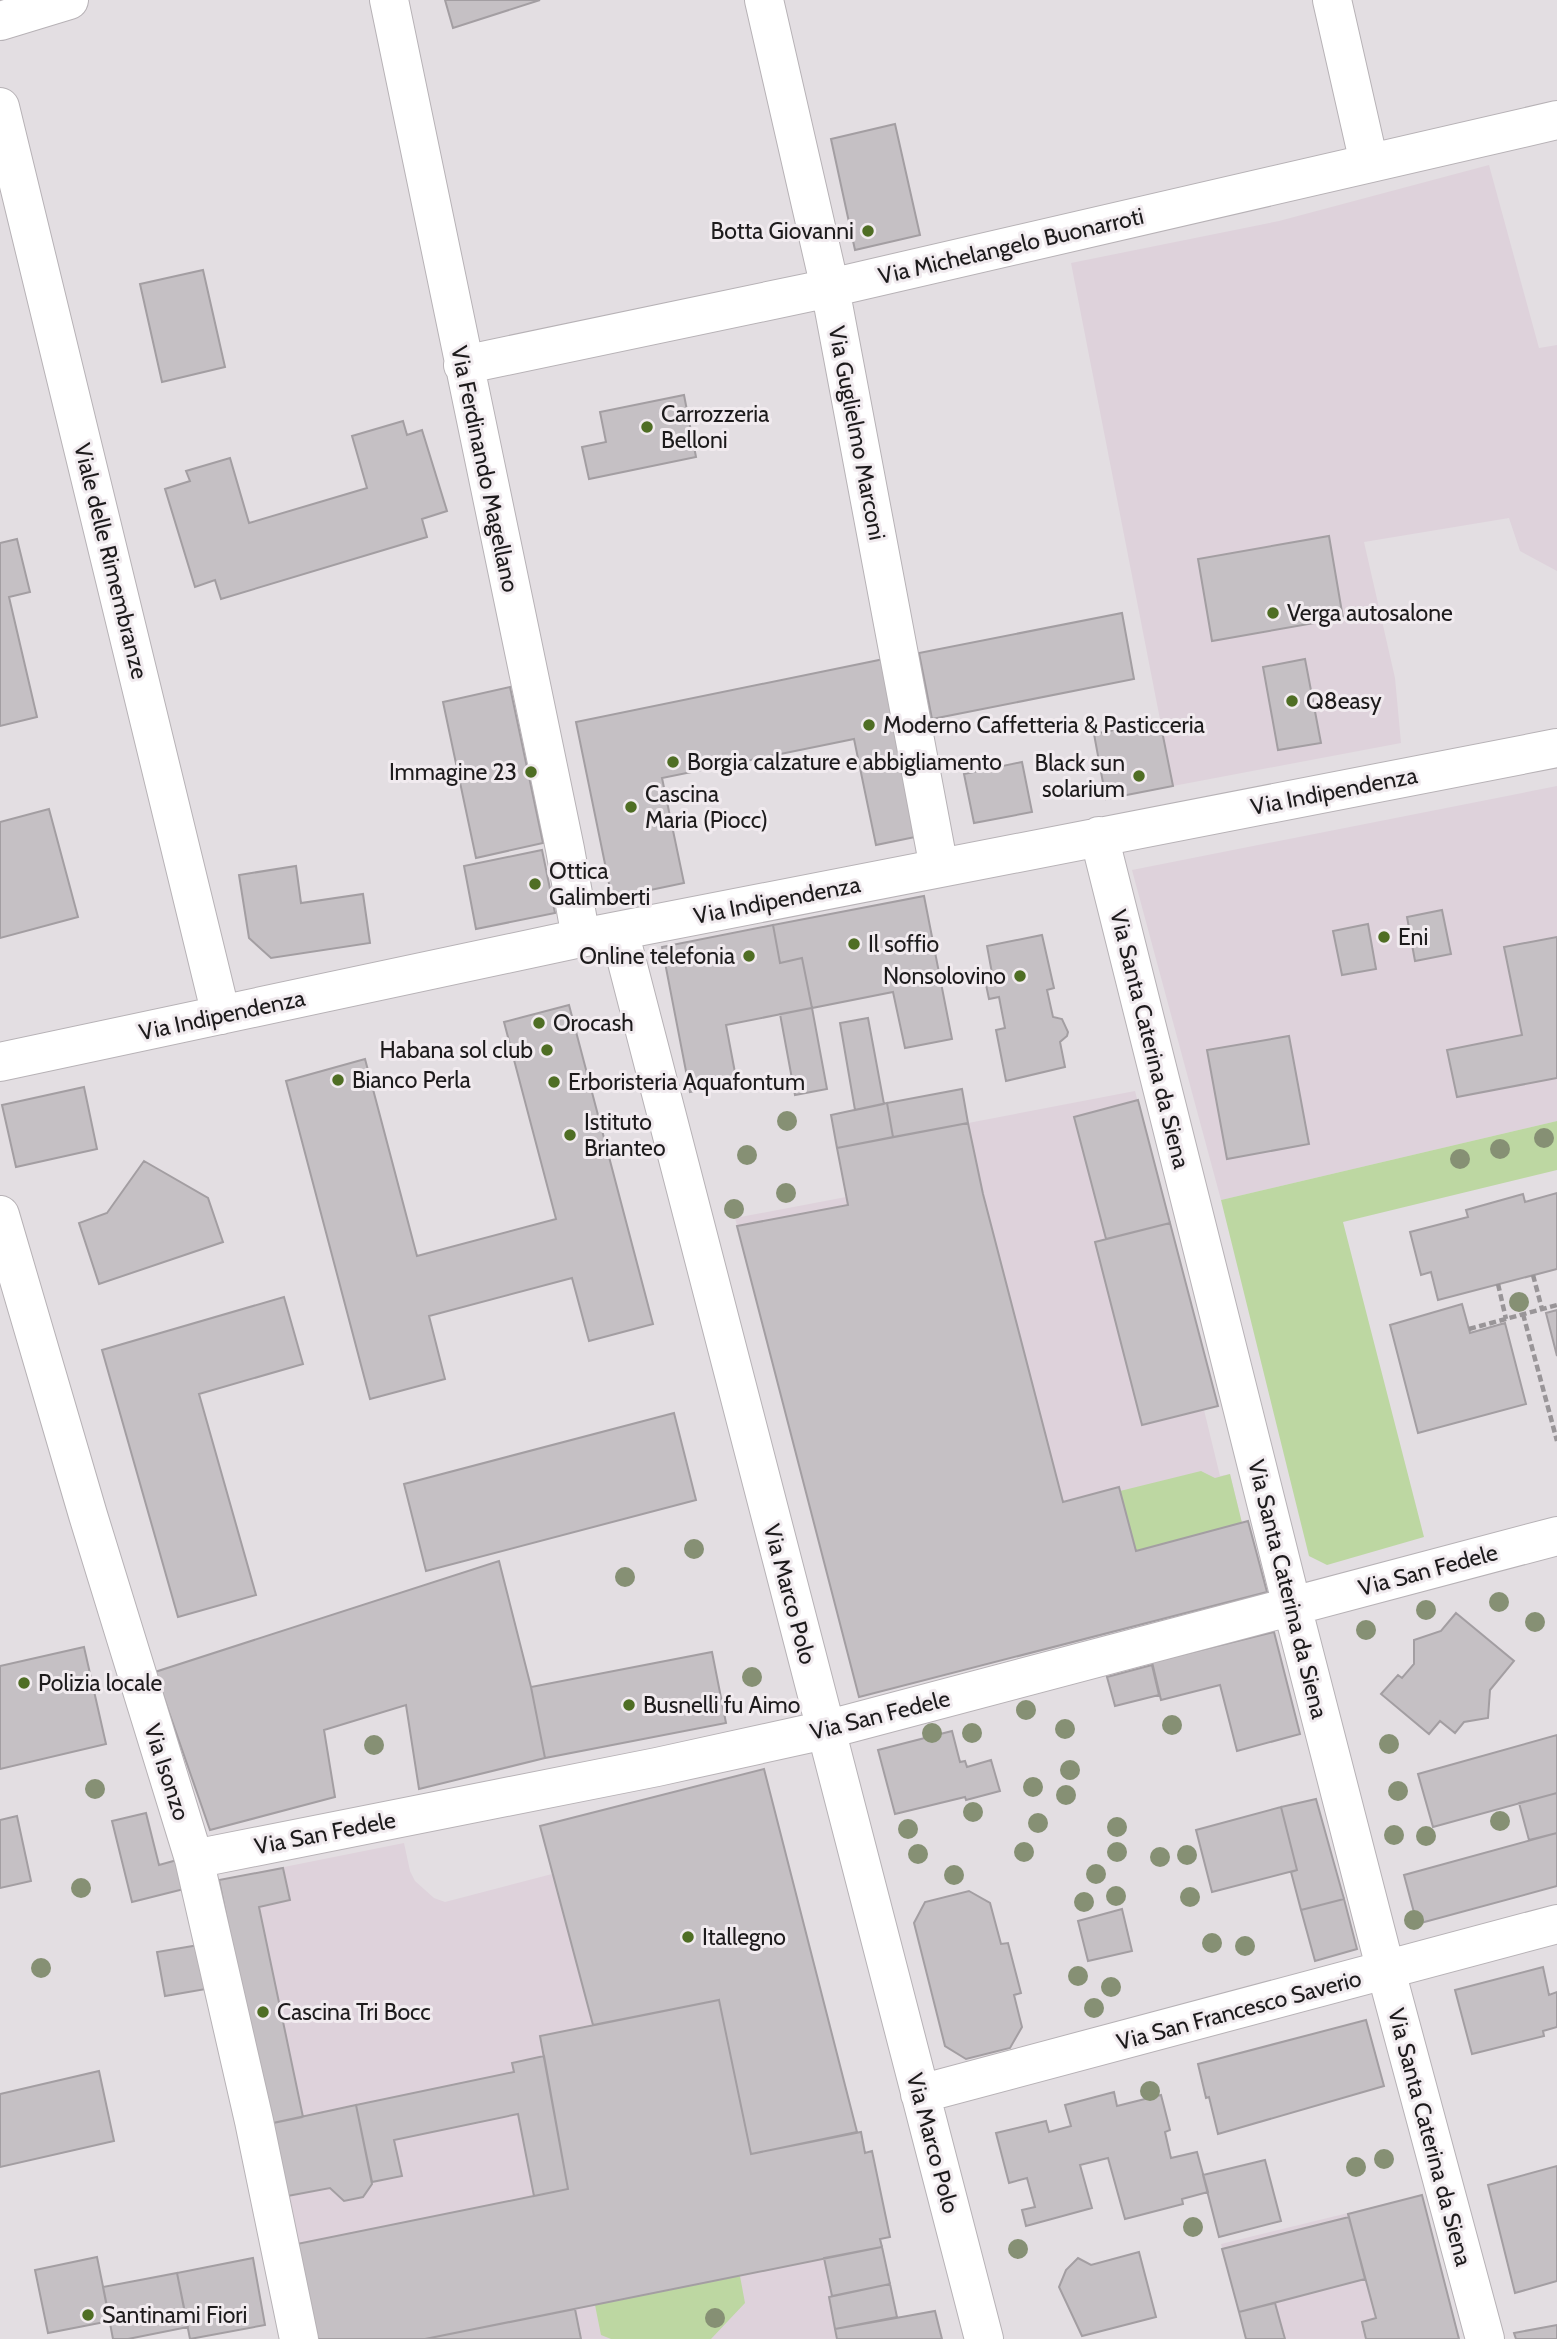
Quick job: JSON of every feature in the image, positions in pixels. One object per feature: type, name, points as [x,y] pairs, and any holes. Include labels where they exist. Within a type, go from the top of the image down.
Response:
[{"type":"street","points":[[0,21],[69,0]]},
{"type":"street","name":"Via Ferdinando Magellano","points":[[389,0],[565,849],[581,938]]},
{"type":"street","name":"Via Guglielmo Marconi","points":[[764,0],[830,288],[939,868]]},
{"type":"street","points":[[1332,0],[1369,163]]},
{"type":"street","name":"Viale delle Rimembranze","points":[[0,107],[221,1015]]},
{"type":"street","name":"Via Michelangelo Buonarroti","points":[[463,365],[830,288],[1557,120]]},
{"type":"street","name":"Via Indipendenza","points":[[0,1062],[581,938],[1557,748]]},
{"type":"street","name":"Via Santa Caterina da Siena","points":[[1099,836],[1292,1606],[1485,2339]]},
{"type":"street","name":"Via Marco Polo","points":[[619,931],[984,2339]]},
{"type":"street","name":"Via Isonzo","points":[[0,1214],[35,1339],[194,1859],[254,2120],[299,2339]]},
{"type":"street","name":"Via San Fedele","points":[[194,1859],[657,1767],[825,1730],[1557,1536]]},
{"type":"street","name":"Via San Francesco Saverio","points":[[920,2094],[1557,1924]]},
{"type":"path","points":[[1533,1275],[1542,1309]]},
{"type":"path","points":[[1498,1284],[1506,1319]]},
{"type":"path","points":[[1469,1329],[1557,1305]]},
{"type":"path","points":[[1523,1314],[1557,1441]]},
{"type":"shaded area","points":[[1489,165],[1539,348],[1557,345],[1557,571],[1520,551],[1509,518],[1364,542],[1395,678],[1401,743],[1173,786],[1071,263],[1279,221]]},
{"type":"shaded area","points":[[1557,786],[1557,1121],[1221,1200],[1132,870]]},
{"type":"shaded area","points":[[1135,1091],[1218,1406],[1204,1410],[1220,1476],[1230,1474],[1242,1523],[1248,1521],[1267,1592],[859,1697],[735,1218],[846,1197],[837,1148]]},
{"type":"shaded area","points":[[764,1769],[857,2132],[861,2132],[865,2152],[872,2151],[890,2237],[880,2240],[897,2317],[935,2311],[942,2339],[311,2339],[219,1880],[404,1843],[415,1881],[434,1898],[445,1902],[552,1874],[540,1826]]},
{"type":"shaded area","points":[[1422,2195],[1459,2339],[1246,2339],[1221,2244]]},
{"type":"green space","points":[[1557,1121],[1557,1170],[1343,1222],[1424,1537],[1327,1565],[1309,1556],[1221,1200]]},
{"type":"green space","points":[[1201,1471],[1215,1478],[1230,1474],[1242,1523],[1136,1551],[1120,1491]]},
{"type":"green space","points":[[740,2276],[745,2303],[711,2339],[611,2339],[601,2335],[595,2305]]},
{"type":"building","points":[[445,0],[540,0],[453,28]]},
{"type":"building","points":[[895,124],[920,235],[855,250],[831,139]]},
{"type":"building","points":[[203,270],[225,367],[162,382],[140,284]]},
{"type":"building","name":"Carrozzeria Belloni","points":[[684,395],[696,457],[589,479],[582,447],[606,442],[600,412]]},
{"type":"building","points":[[403,421],[407,435],[422,430],[447,511],[422,519],[427,537],[221,599],[215,580],[195,587],[165,489],[190,481],[186,471],[230,458],[249,523],[367,488],[352,436]]},
{"type":"building","points":[[1329,536],[1343,618],[1212,641],[1198,559]]},
{"type":"building","points":[[17,539],[30,592],[9,597],[37,717],[0,726],[0,543]]},
{"type":"building","points":[[1122,613],[1134,679],[932,719],[919,653]]},
{"type":"building","name":"Cascina Maria (Piocc)","points":[[884,659],[920,836],[876,845],[854,739],[662,778],[684,883],[612,898],[576,722]]},
{"type":"building","points":[[1305,659],[1321,743],[1278,750],[1263,667]]},
{"type":"building","points":[[510,687],[543,843],[476,858],[443,702]]},
{"type":"building","points":[[1160,721],[1173,786],[1106,799],[1094,734]]},
{"type":"building","points":[[1022,762],[1032,812],[974,823],[964,774]]},
{"type":"building","points":[[49,809],[78,917],[0,938],[0,822]]},
{"type":"building","points":[[542,850],[555,913],[476,929],[464,866]]},
{"type":"building","points":[[296,866],[301,903],[363,894],[370,943],[271,958],[249,938],[239,875]]},
{"type":"building","points":[[924,896],[952,1039],[905,1048],[893,992],[812,1008],[802,958],[780,963],[773,925]]},
{"type":"building","points":[[1442,910],[1451,954],[1415,961],[1407,917]]},
{"type":"building","points":[[1368,924],[1376,969],[1342,975],[1333,931]]},
{"type":"building","points":[[773,925],[780,963],[802,958],[812,1008],[726,1025],[737,1083],[690,1092],[662,947]]},
{"type":"building","points":[[1042,935],[1054,988],[1047,990],[1053,1017],[1062,1019],[1068,1032],[1060,1042],[1065,1067],[1006,1081],[996,1030],[1005,1028],[999,997],[989,999],[984,975],[992,973],[987,946]]},
{"type":"building","points":[[1557,937],[1557,1078],[1457,1097],[1447,1050],[1522,1035],[1504,947]]},
{"type":"building","points":[[569,1005],[653,1324],[589,1341],[572,1278],[429,1316],[445,1379],[370,1399],[286,1081],[365,1059],[417,1256],[556,1219],[504,1022]]},
{"type":"building","points":[[812,1008],[827,1089],[795,1095],[780,1014]]},
{"type":"building","points":[[868,1018],[884,1104],[855,1110],[840,1023]]},
{"type":"building","points":[[1289,1036],[1309,1144],[1227,1159],[1207,1050]]},
{"type":"building","points":[[84,1087],[97,1149],[16,1167],[2,1105]]},
{"type":"building","points":[[962,1089],[968,1123],[893,1137],[887,1103]]},
{"type":"building","points":[[1138,1100],[1170,1223],[1106,1239],[1074,1117]]},
{"type":"building","points":[[887,1103],[893,1137],[837,1148],[831,1115]]},
{"type":"building","points":[[968,1123],[983,1194],[1063,1502],[1119,1487],[1136,1551],[1248,1521],[1267,1592],[859,1697],[737,1226],[848,1205],[837,1148]]},
{"type":"building","points":[[144,1161],[208,1198],[223,1242],[99,1284],[79,1223],[107,1213]]},
{"type":"building","points":[[1557,1193],[1557,1269],[1438,1300],[1431,1272],[1421,1275],[1410,1232],[1468,1217],[1466,1210],[1523,1194],[1525,1202]]},
{"type":"building","points":[[1170,1223],[1218,1406],[1142,1425],[1095,1242]]},
{"type":"building","points":[[284,1297],[303,1364],[199,1394],[256,1595],[178,1617],[102,1350]]},
{"type":"building","points":[[1462,1304],[1470,1333],[1505,1323],[1526,1404],[1418,1433],[1390,1325]]},
{"type":"building","points":[[1557,1310],[1557,1356],[1546,1313]]},
{"type":"building","points":[[674,1413],[696,1500],[426,1571],[404,1484]]},
{"type":"building","points":[[499,1561],[531,1687],[545,1758],[419,1789],[406,1705],[324,1730],[335,1797],[210,1830],[155,1672]]},
{"type":"building","points":[[1456,1613],[1514,1661],[1490,1690],[1488,1718],[1464,1722],[1455,1733],[1440,1721],[1429,1734],[1381,1694],[1398,1675],[1402,1678],[1414,1664],[1414,1640],[1441,1631]]},
{"type":"building","points":[[1274,1632],[1300,1734],[1237,1751],[1220,1685],[1161,1700],[1152,1662]]},
{"type":"building","points":[[84,1647],[106,1744],[0,1769],[0,1666]]},
{"type":"building","name":"Busnelli fu Aimo","points":[[712,1652],[726,1723],[545,1758],[531,1687]]},
{"type":"building","points":[[1152,1665],[1159,1695],[1115,1706],[1107,1677]]},
{"type":"building","points":[[952,1731],[960,1762],[965,1761],[967,1767],[991,1760],[1000,1791],[895,1814],[878,1750]]},
{"type":"building","points":[[1557,1735],[1557,1793],[1433,1827],[1418,1774]]},
{"type":"building","name":"Itallegno","points":[[764,1769],[857,2132],[751,2154],[719,2000],[593,2025],[540,1826]]},
{"type":"building","points":[[1557,1793],[1557,1833],[1529,1840],[1519,1803]]},
{"type":"building","points":[[1316,1799],[1344,1899],[1301,1910],[1291,1872],[1297,1870],[1281,1807]]},
{"type":"building","points":[[1281,1807],[1297,1870],[1212,1892],[1196,1830]]},
{"type":"building","points":[[146,1813],[159,1865],[177,1860],[184,1889],[132,1902],[112,1821]]},
{"type":"building","points":[[17,1816],[31,1881],[0,1888],[0,1820]]},
{"type":"building","points":[[1557,1833],[1557,1886],[1417,1924],[1404,1875]]},
{"type":"building","name":"Cascina Tri Bocc","points":[[283,1868],[290,1900],[259,1907],[303,2117],[268,2124],[219,1880]]},
{"type":"building","points":[[969,1891],[990,1903],[1001,1944],[1008,1943],[1021,1993],[1014,1995],[1022,2027],[1010,2048],[966,2059],[945,2046],[914,1923],[925,1902]]},
{"type":"building","points":[[1344,1899],[1357,1949],[1315,1961],[1301,1910]]},
{"type":"building","points":[[1122,1909],[1132,1951],[1088,1961],[1078,1921]]},
{"type":"building","points":[[199,1945],[206,1989],[165,1996],[157,1952]]},
{"type":"building","points":[[1543,1967],[1549,1995],[1557,1992],[1557,2027],[1543,2031],[1544,2036],[1472,2054],[1455,1990]]},
{"type":"building","points":[[719,2000],[751,2154],[861,2132],[865,2153],[872,2151],[890,2237],[880,2239],[882,2247],[425,2339],[311,2339],[292,2245],[568,2189],[540,2036]]},
{"type":"building","points":[[1366,2020],[1384,2086],[1218,2134],[1198,2064]]},
{"type":"building","points":[[544,2056],[568,2189],[534,2196],[518,2114],[394,2140],[402,2176],[372,2182],[356,2105],[514,2072],[512,2063]]},
{"type":"building","points":[[99,2071],[114,2141],[0,2167],[0,2094]]},
{"type":"building","points":[[1114,2092],[1117,2106],[1161,2095],[1170,2130],[1165,2132],[1171,2158],[1197,2152],[1208,2192],[1182,2199],[1183,2204],[1125,2219],[1108,2158],[1080,2165],[1092,2208],[1026,2226],[1022,2210],[1035,2207],[1027,2178],[1009,2183],[996,2133],[1046,2121],[1049,2132],[1071,2126],[1065,2105]]},
{"type":"building","points":[[356,2105],[372,2184],[363,2197],[344,2201],[330,2188],[282,2197],[268,2124]]},
{"type":"building","points":[[1265,2160],[1281,2221],[1219,2237],[1203,2175]]},
{"type":"building","points":[[1557,2166],[1557,2281],[1515,2293],[1488,2185]]},
{"type":"building","points":[[1422,2195],[1459,2339],[1366,2339],[1362,2322],[1376,2318],[1348,2214]]},
{"type":"building","points":[[1349,2217],[1365,2279],[1239,2312],[1222,2249]]},
{"type":"building","points":[[882,2247],[890,2284],[832,2296],[824,2258]]},
{"type":"building","points":[[1139,2252],[1156,2317],[1082,2336],[1059,2287],[1066,2270],[1078,2258],[1091,2265]]},
{"type":"building","points":[[97,2257],[110,2321],[48,2333],[35,2270]]},
{"type":"building","points":[[253,2258],[265,2325],[190,2339],[177,2273]]},
{"type":"building","points":[[177,2273],[188,2327],[128,2339],[113,2339],[103,2287]]},
{"type":"building","points":[[890,2284],[897,2317],[835,2329],[829,2297]]},
{"type":"building","points":[[1275,2303],[1285,2339],[1246,2339],[1239,2312]]},
{"type":"building","points":[[575,2309],[581,2339],[425,2339]]},
{"type":"building","points":[[935,2311],[942,2339],[837,2339],[835,2329]]},
{"type":"building","points":[[1557,2325],[1557,2339],[1516,2339],[1514,2333]]},
{"type":"place","name":"Botta Giovanni","points":[[868,231]]},
{"type":"place","name":"Carrozzeria Belloni","points":[[647,427]]},
{"type":"place","name":"Verga autosalone","points":[[1273,613]]},
{"type":"place","name":"Q8easy","points":[[1292,701]]},
{"type":"place","name":"Moderno Caffetteria & Pasticceria","points":[[869,725]]},
{"type":"place","name":"Borgia calzature e abbigliamento","points":[[673,762]]},
{"type":"place","name":"Immagine 23","points":[[531,772]]},
{"type":"place","name":"Black sun solarium","points":[[1139,776]]},
{"type":"place","name":"Cascina Maria (Piocc)","points":[[631,807]]},
{"type":"place","name":"Ottica Galimberti","points":[[535,884]]},
{"type":"place","name":"Eni","points":[[1384,937]]},
{"type":"place","name":"Il soffio","points":[[854,944]]},
{"type":"place","name":"Online telefonia","points":[[749,956]]},
{"type":"place","name":"Nonsolovino","points":[[1020,976]]},
{"type":"place","name":"Orocash","points":[[539,1023]]},
{"type":"place","name":"Habana sol club","points":[[547,1050]]},
{"type":"place","name":"Bianco Perla","points":[[338,1080]]},
{"type":"place","name":"Erboristeria Aquafontum","points":[[554,1082]]},
{"type":"place","name":"Istituto Brianteo","points":[[570,1135]]},
{"type":"place","name":"Polizia locale","points":[[24,1683]]},
{"type":"place","name":"Busnelli fu Aimo","points":[[629,1705]]},
{"type":"place","name":"Itallegno","points":[[688,1937]]},
{"type":"place","name":"Cascina Tri Bocc","points":[[263,2012]]},
{"type":"place","name":"Santinami Fiori","points":[[88,2315]]}]
